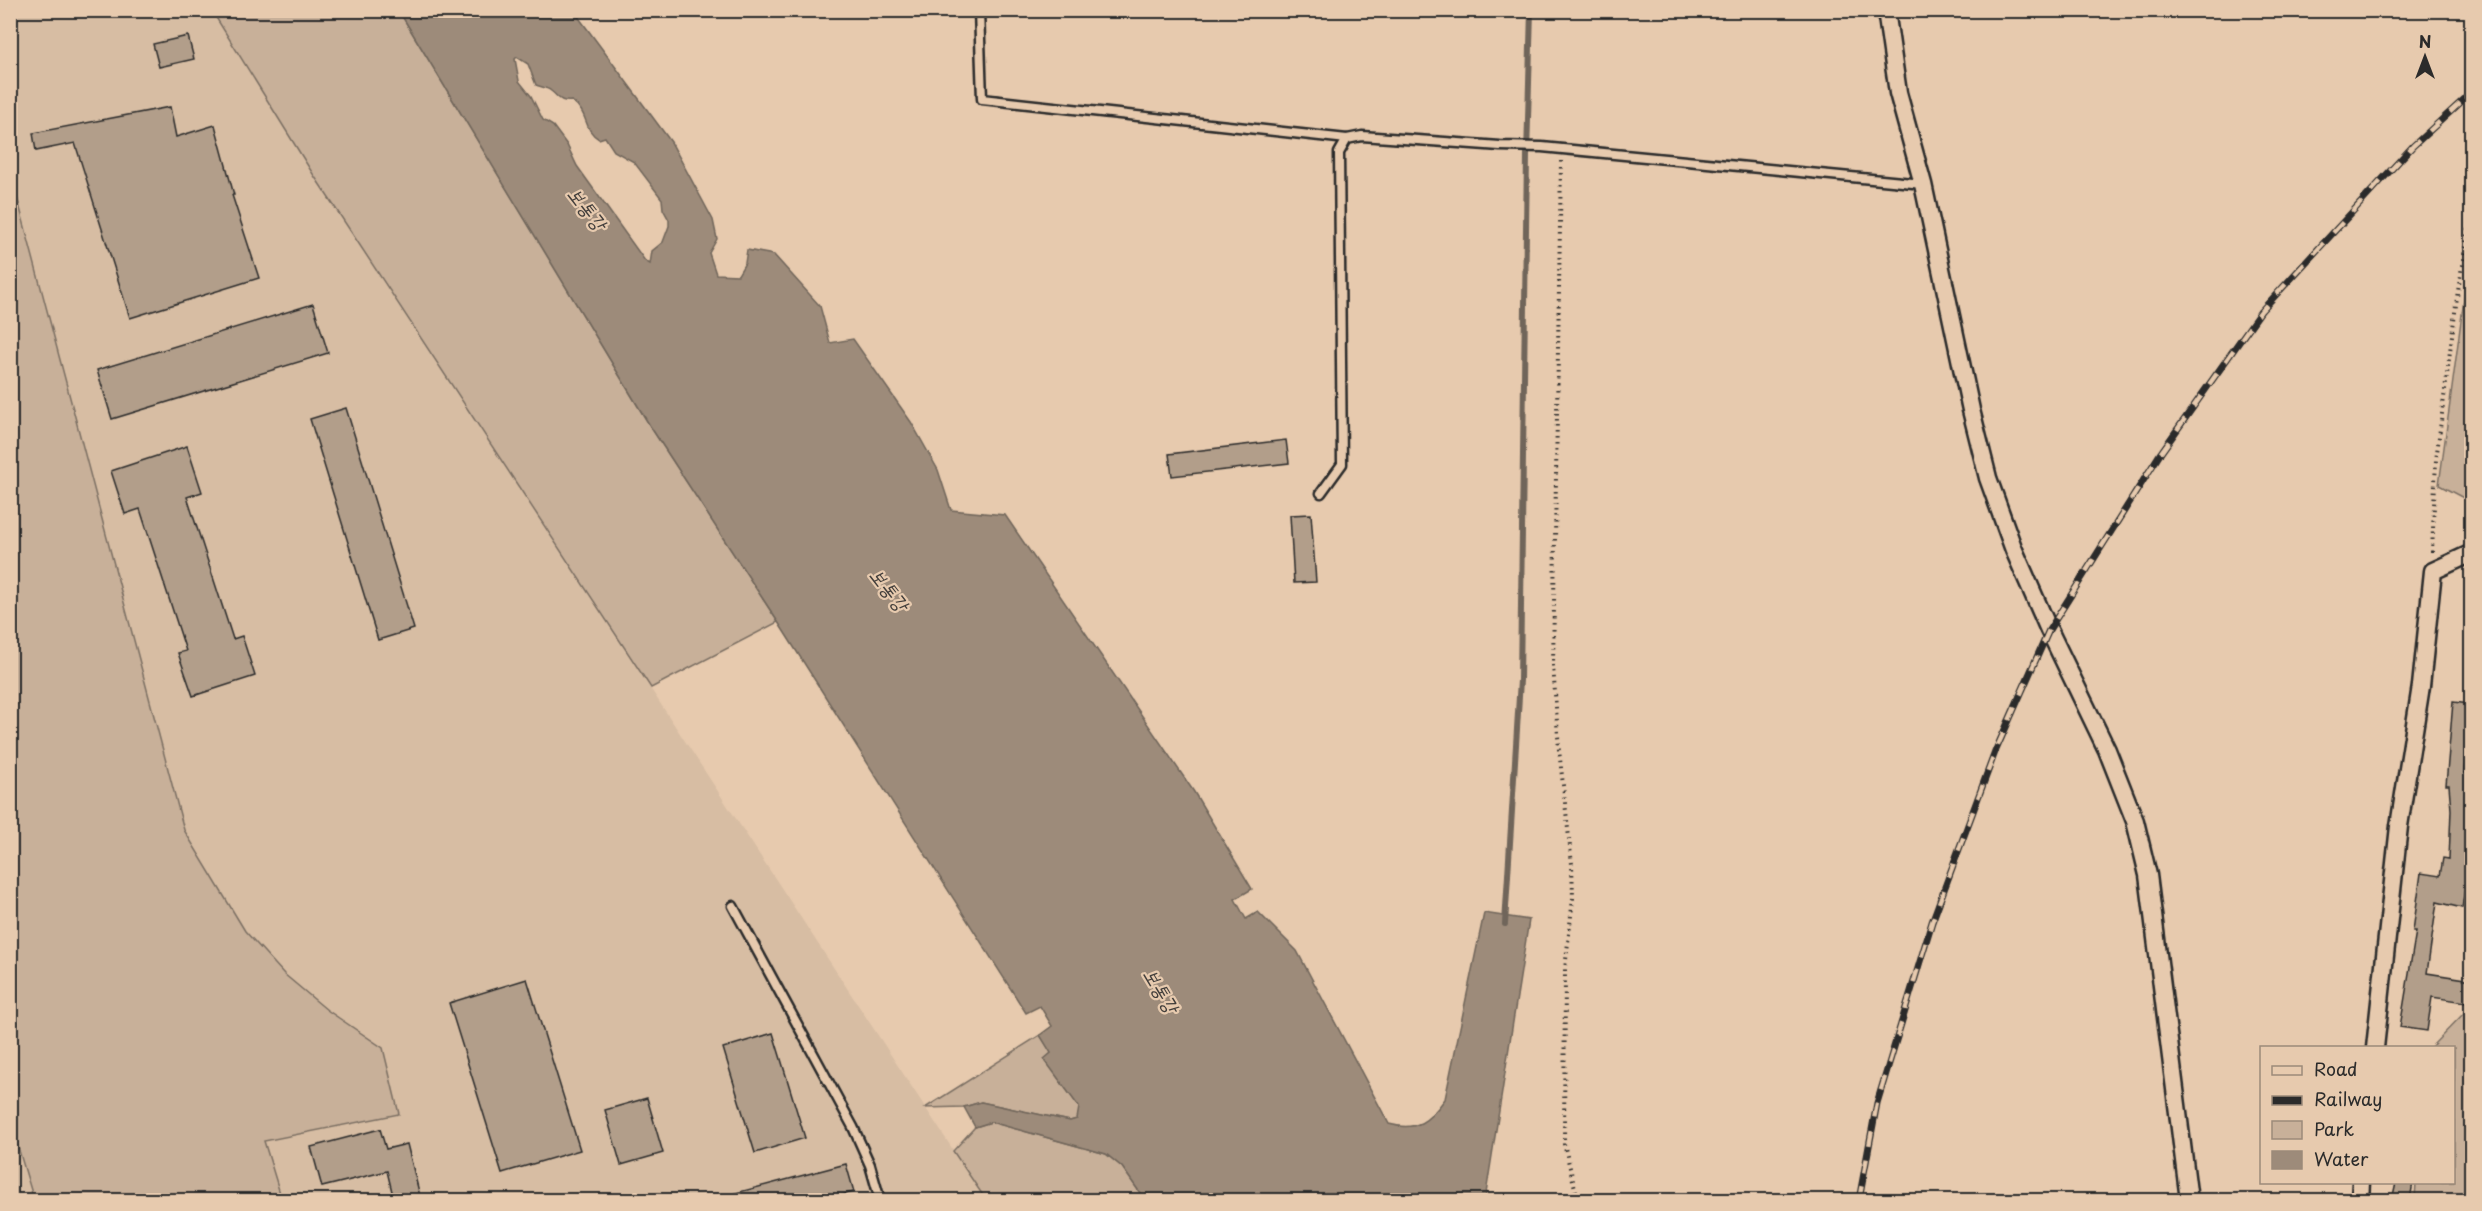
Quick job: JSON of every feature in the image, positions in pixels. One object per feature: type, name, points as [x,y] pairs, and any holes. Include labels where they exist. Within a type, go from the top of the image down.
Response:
[{"type":"street","points":[[1886,10],[1898,93],[1923,184],[1971,410],[1991,487],[2014,550],[2049,630],[2107,750],[2135,821],[2148,875],[2189,1200]]},
{"type":"street","points":[[2375,1046],[2399,825],[2421,686],[2433,571],[2472,553]]},
{"type":"street","points":[[2360,1200],[2361,1184]]},
{"type":"lane","points":[[979,10],[982,99],[1347,139],[1362,136],[1542,147],[1923,184]]},
{"type":"lane","points":[[1321,493],[1342,464],[1339,153],[1347,139]]},
{"type":"lane","points":[[733,906],[853,1127],[870,1165],[880,1200]]},
{"type":"path","points":[[1561,149],[1553,665],[1559,750],[1572,864],[1573,898],[1565,969],[1564,1144],[1578,1200]]},
{"type":"path","points":[[2433,571],[2431,538],[2436,460],[2457,297],[2472,205]]},
{"type":"shaded area","points":[[10,11],[212,11],[313,174],[986,1200],[11,1200]]},
{"type":"green space","points":[[212,11],[399,11],[650,426],[778,622],[651,688],[313,174]]},
{"type":"green space","points":[[11,174],[184,830],[245,931],[284,974],[327,1010],[383,1048],[399,1114],[264,1141],[282,1200],[34,1200],[11,1124]]},
{"type":"green space","points":[[2471,246],[2472,502],[2439,485]]},
{"type":"green space","points":[[2469,1008],[2472,1008],[2471,1200],[2415,1200],[2416,1184],[2455,1184],[2455,1046],[2432,1046]]},
{"type":"green space","points":[[1040,1035],[1052,1053],[1045,1059],[1080,1108],[1077,1119],[1070,1121],[981,1102],[964,1107],[925,1108]]},
{"type":"green space","points":[[991,1122],[1106,1154],[1122,1167],[1145,1200],[986,1200],[953,1151],[975,1127]]},
{"type":"water","name":"보통강","points":[[399,11],[574,11],[671,142],[713,220],[717,239],[709,253],[716,274],[738,275],[745,263],[747,250],[774,255],[820,306],[830,343],[853,339],[911,422],[938,470],[951,510],[1005,515],[1194,792],[1252,889],[1235,899],[1246,919],[1258,912],[1297,951],[1389,1124],[1407,1127],[1422,1123],[1445,1099],[1484,913],[1529,920],[1485,1200],[1145,1200],[1122,1167],[1106,1154],[991,1122],[975,1127],[964,1107],[981,1102],[1070,1121],[1077,1119],[1079,1107],[1044,1059],[1051,1053],[1040,1035],[1052,1026],[1040,1006],[1026,1013],[778,622],[650,426]],"holes":[[[517,57],[528,64],[536,85],[578,106],[590,131],[599,139],[605,137],[614,151],[634,162],[662,199],[669,226],[663,242],[652,251],[650,264],[645,261],[577,166],[567,145],[553,126],[543,120],[531,96],[519,81],[515,59]]]},
{"type":"building","points":[[188,36],[194,59],[159,67],[153,44]]},
{"type":"building","points":[[170,107],[176,137],[215,125],[234,195],[232,195],[259,278],[130,318],[75,143],[36,151],[33,133]]},
{"type":"building","points":[[313,304],[328,353],[112,419],[97,370]]},
{"type":"building","points":[[346,408],[414,629],[378,640],[310,419]]},
{"type":"building","points":[[1286,440],[1289,463],[1172,476],[1169,454]]},
{"type":"building","points":[[187,446],[202,492],[187,497],[233,639],[242,636],[255,676],[193,696],[178,653],[186,651],[140,509],[125,514],[111,471]]},
{"type":"building","points":[[1311,514],[1316,582],[1294,583],[1290,515]]},
{"type":"building","points":[[2453,702],[2470,704],[2464,773],[2467,773],[2468,809],[2464,861],[2469,862],[2462,908],[2437,902],[2427,973],[2472,980],[2472,1003],[2432,997],[2427,1031],[2400,1027],[2416,931],[2413,931],[2421,873],[2440,876],[2443,858],[2449,859],[2451,810],[2449,785],[2446,785]]},
{"type":"building","points":[[527,979],[580,1150],[502,1173],[449,1003]]},
{"type":"building","points":[[773,1033],[805,1138],[755,1153],[723,1048]]},
{"type":"building","points":[[647,1098],[663,1153],[621,1165],[605,1110]]},
{"type":"building","points":[[380,1129],[386,1149],[407,1144],[421,1200],[394,1200],[387,1171],[322,1187],[311,1147]]},
{"type":"building","points":[[846,1164],[854,1192],[821,1200],[728,1200],[728,1195]]},
{"type":"building","points":[[2396,1184],[2413,1184],[2410,1200],[2392,1200]]},
{"type":"waterway","points":[[1505,924],[1520,680],[1531,10]]},
{"type":"railway","points":[[1859,1200],[1877,1103],[1932,922],[1995,752],[2049,630],[2160,454],[2261,311],[2413,146],[2472,92]]}]
